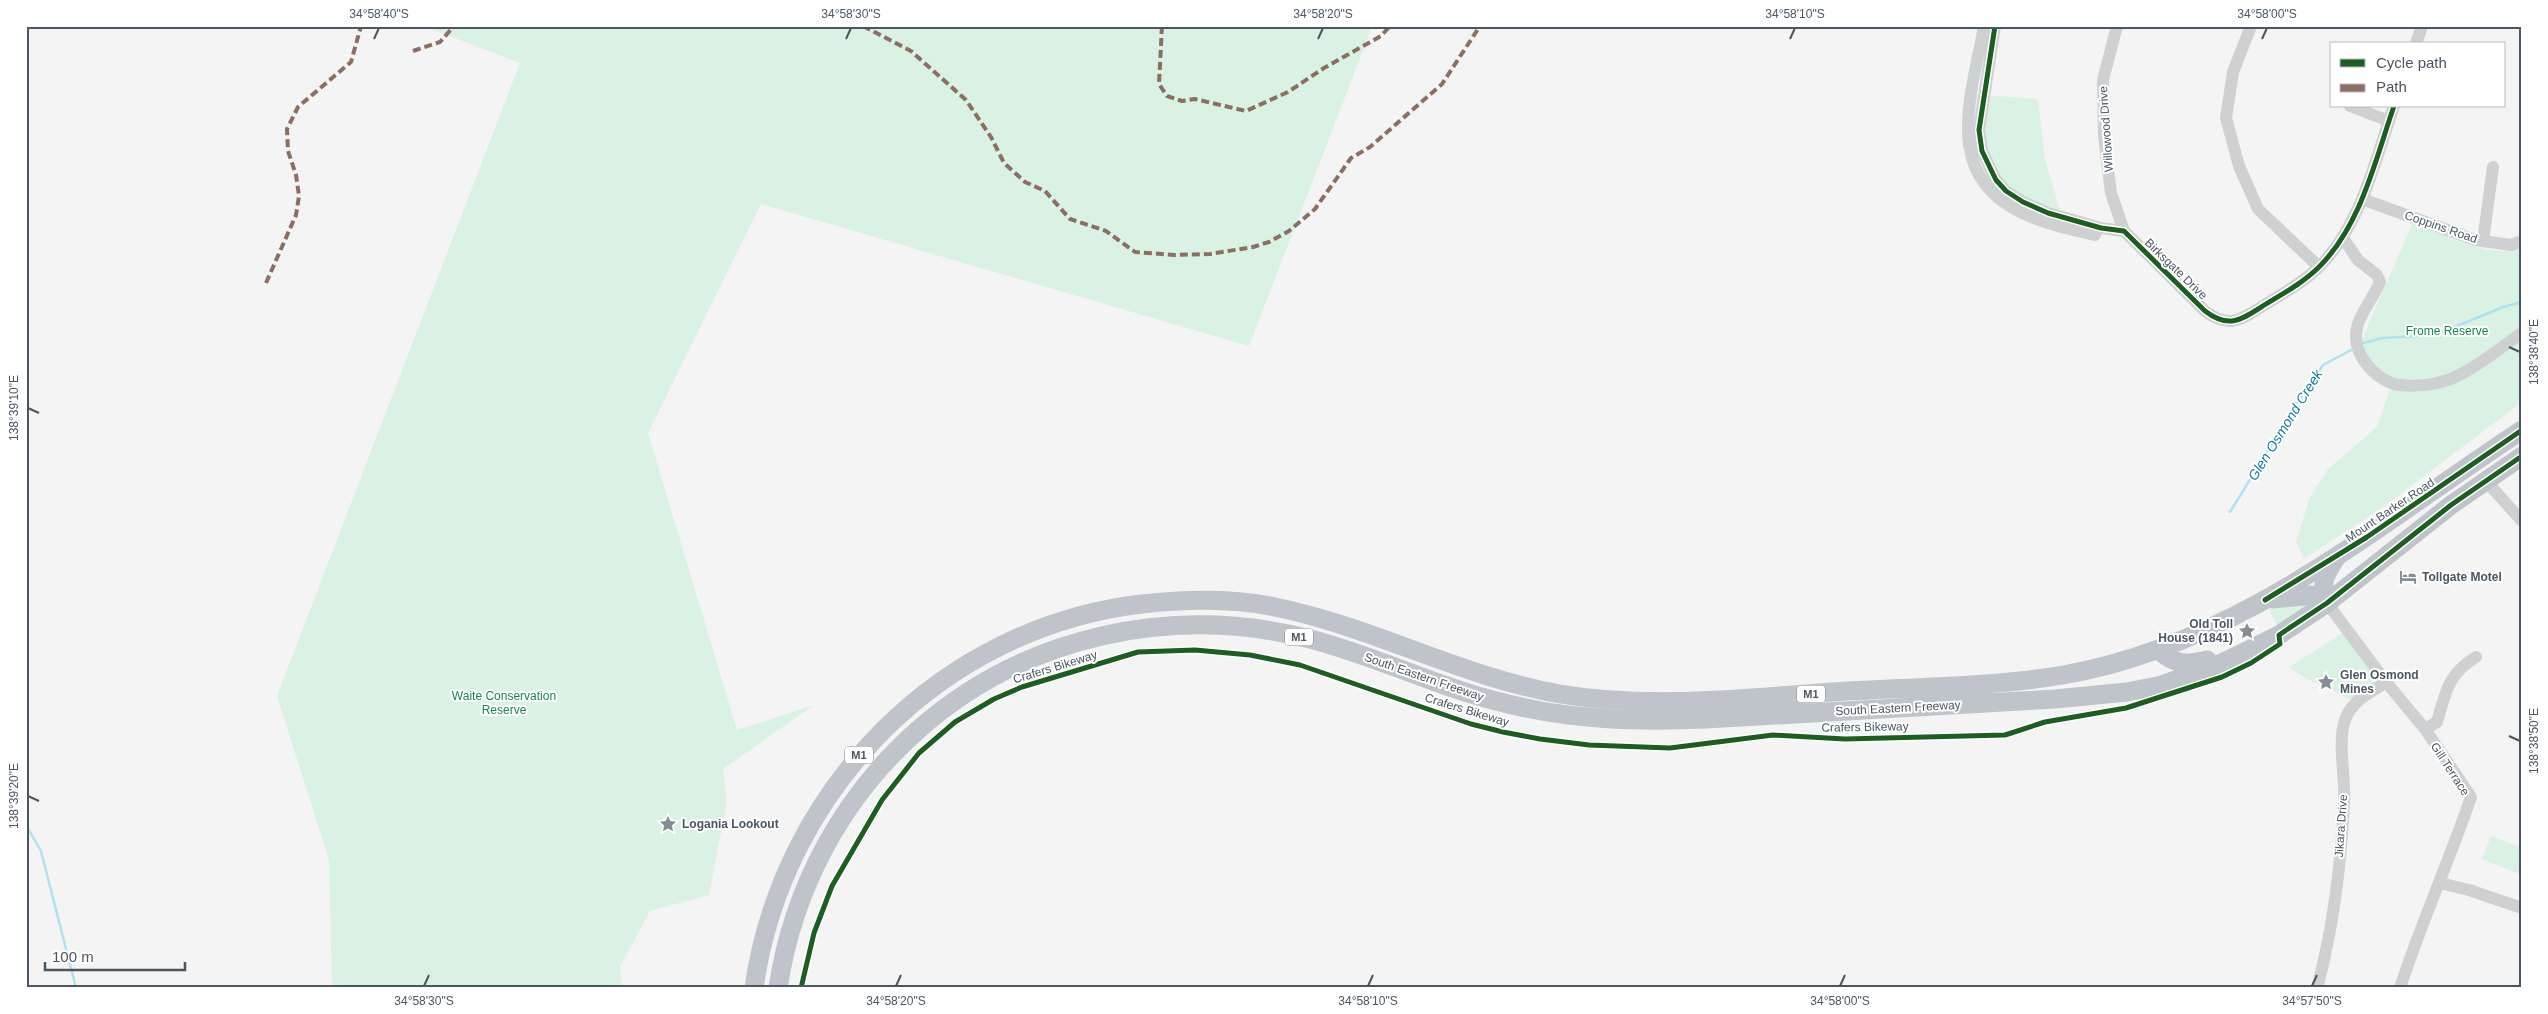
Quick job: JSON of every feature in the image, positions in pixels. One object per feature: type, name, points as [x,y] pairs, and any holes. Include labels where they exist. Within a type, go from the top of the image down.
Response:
[{"type":"highway","name":"Mount Barker Road","points":[[2160,651],[2265,600],[2337,557],[2522,430]]},
{"type":"highway","name":"M1","points":[[2249,651],[2279,636],[2327,603],[2411,534],[2485,480],[2522,456]]},
{"type":"highway","points":[[2327,603],[2322,589],[2326,574],[2337,557]]},
{"type":"highway","points":[[2265,600],[2296,595],[2312,595],[2327,603]]},
{"type":"highway","name":"South Eastern Freeway","points":[[754,988],[769,920],[786,874],[808,828],[834,785],[866,747],[901,713],[941,681],[982,655],[1042,628],[1075,617],[1123,606],[1172,601],[1224,601],[1272,606],[1368,633],[1510,683],[1560,694],[1610,700],[1712,700],[1962,685],[2063,675],[2160,651]]},
{"type":"highway","name":"South Eastern Freeway","points":[[778,988],[794,915],[813,869],[837,825],[865,784],[899,747],[935,714],[977,686],[1021,662],[1066,644],[1113,632],[1164,625],[1214,624],[1262,629],[1311,639],[1502,703],[1552,713],[1604,720],[1656,721],[2055,699],[2144,688],[2194,674],[2249,651]]},
{"type":"highway","points":[[2160,651],[2169,659],[2183,664],[2249,651]]},
{"type":"street","points":[[1984,26],[1968,131],[1973,160],[1984,182],[2003,202],[2023,215],[2057,226],[2100,236],[2112,236],[2124,231]]},
{"type":"street","points":[[1995,26],[1979,130],[1982,151],[1996,180],[2006,191],[2023,202],[2048,213],[2094,226],[2124,231]]},
{"type":"street","points":[[2251,26],[2233,72],[2226,118],[2239,166],[2258,209],[2319,267]]},
{"type":"street","points":[[2417,42],[2422,26]]},
{"type":"street","name":"Willowood Drive","points":[[2114,27],[2102,80],[2104,136],[2111,193],[2124,231]]},
{"type":"street","points":[[2356,108],[2389,120]]},
{"type":"street","name":"Birksgate Drive","points":[[2124,231],[2205,311],[2217,320],[2228,323],[2250,314],[2297,285],[2319,267],[2343,238],[2362,199],[2393,108]]},
{"type":"street","points":[[2483,241],[2493,166]]},
{"type":"street","name":"Coppins Road","points":[[2362,199],[2483,241],[2511,245],[2522,241]]},
{"type":"street","points":[[2343,238],[2358,260],[2377,275],[2380,282],[2360,321],[2355,336],[2358,348],[2370,369],[2392,383],[2438,383],[2464,372],[2522,333]]},
{"type":"street","points":[[2485,480],[2522,520]]},
{"type":"street","name":"Gill Terrace","points":[[2327,603],[2386,682],[2425,729],[2470,797],[2440,883],[2416,939],[2400,988]]},
{"type":"street","points":[[2425,729],[2437,722],[2450,679],[2461,666],[2476,658]]},
{"type":"street","name":"Jikara Drive","points":[[2317,988],[2324,963],[2338,870],[2345,801],[2342,759],[2345,721],[2356,702],[2386,682]]},
{"type":"street","points":[[2440,883],[2469,890],[2522,908]]},
{"type":"green space","name":"Waite Conservation Reserve","points":[[434,26],[1362,26],[1371,30],[1249,346],[761,204],[648,433],[737,730],[814,705],[723,769],[727,801],[709,895],[650,911],[620,967],[622,988],[332,988],[329,860],[277,696],[520,63],[434,30]]},
{"type":"green space","points":[[1972,94],[2038,99],[2045,159],[2065,228],[1979,175]]},
{"type":"green space","name":"Frome Reserve","points":[[2413,222],[2452,239],[2480,248],[2494,251],[2522,249],[2522,402],[2386,505],[2304,559],[2296,542],[2310,497],[2328,469],[2377,427],[2392,383],[2370,369],[2360,344]]},
{"type":"green space","points":[[2287,600],[2315,600],[2277,625],[2269,609]]},
{"type":"green space","points":[[2347,630],[2386,682],[2356,702],[2307,679],[2289,667]]},
{"type":"green space","points":[[2491,836],[2522,848],[2522,875],[2482,859]]},
{"type":"waterway","name":"Glen Osmond Creek","points":[[2360,344],[2382,338],[2435,335],[2503,307],[2522,302]]},
{"type":"waterway","name":"Glen Osmond Creek","points":[[2230,512],[2323,365],[2353,349]]},
{"type":"waterway","points":[[26,825],[41,851],[76,988]]},
{"type":"marked path","points":[[266,283],[296,215],[299,196],[296,175],[288,151],[287,129],[298,107],[351,62],[361,26]]},
{"type":"marked path","points":[[413,51],[440,42],[454,26]]},
{"type":"marked path","points":[[863,26],[911,51],[966,100],[991,137],[1004,163],[1025,182],[1045,191],[1070,219],[1106,231],[1135,252],[1174,255],[1210,254],[1253,247],[1269,242],[1289,231],[1315,209],[1351,158],[1370,147],[1442,84],[1480,26]]},
{"type":"marked path","points":[[1162,26],[1159,84],[1167,96],[1182,101],[1195,99],[1246,111],[1288,92],[1324,68],[1381,36],[1390,26]]},
{"type":"cycle path","points":[[1995,26],[1979,130],[1982,151],[1996,180],[2006,191],[2023,202],[2048,213],[2101,228],[2124,231],[2205,311],[2222,320],[2229,321],[2243,318],[2287,291],[2319,267],[2334,250],[2346,232],[2365,191],[2393,108]]},
{"type":"cycle path","points":[[2265,600],[2367,537],[2522,430]]},
{"type":"cycle path","name":"Crafers Bikeway","points":[[801,988],[814,933],[832,886],[882,800],[919,753],[955,722],[994,699],[1022,687],[1138,652],[1195,650],[1250,655],[1300,665],[1471,724],[1540,739],[1589,745],[1670,748],[1773,735],[1845,739],[2005,735],[2045,722],[2126,708],[2222,677],[2251,663],[2280,644],[2279,635],[2327,603],[2451,505],[2522,456]]},
{"type":"place","name":"Tollgate Motel","points":[[2408,577]]},
{"type":"place","name":"Old Toll House (1841)","points":[[2247,631]]},
{"type":"place","name":"Glen Osmond Mines","points":[[2326,682]]},
{"type":"place","name":"Logania Lookout","points":[[668,824]]}]
